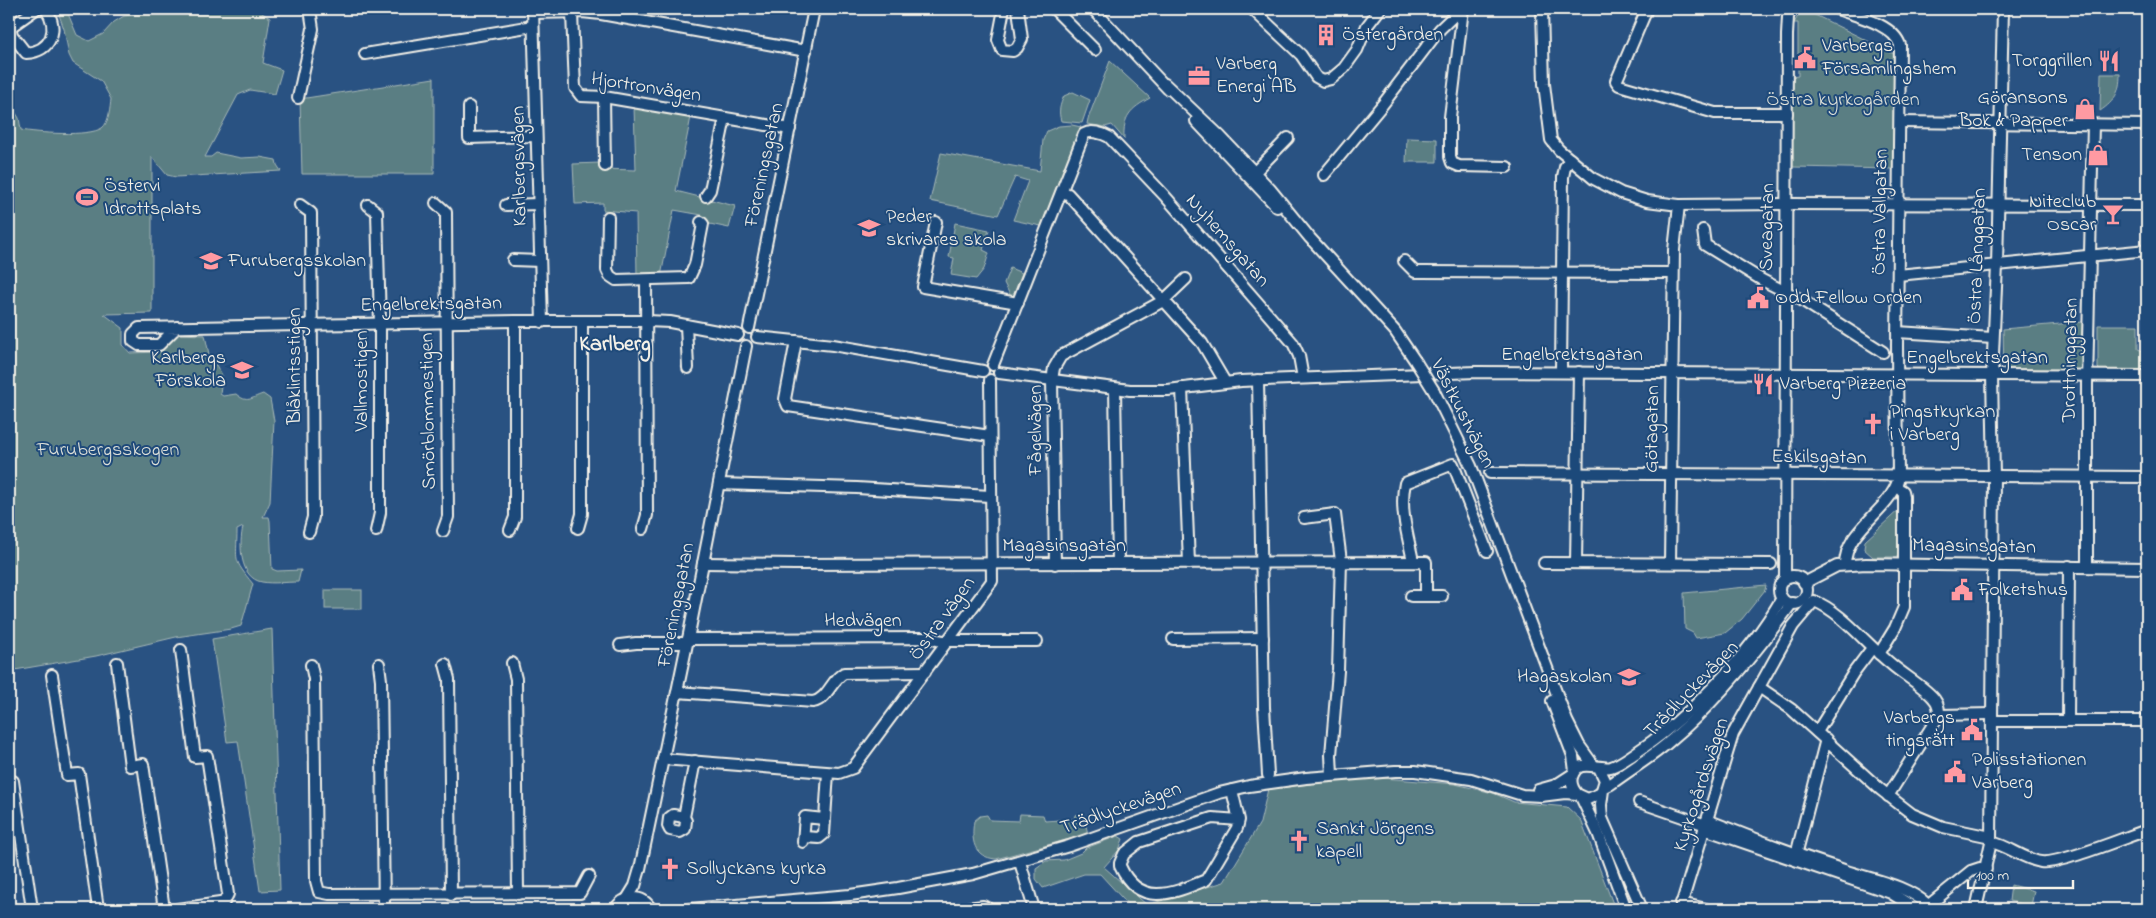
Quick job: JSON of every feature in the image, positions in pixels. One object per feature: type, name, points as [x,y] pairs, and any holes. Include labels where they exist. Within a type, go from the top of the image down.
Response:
[{"type":"street","points":[[36,9],[10,27],[12,35],[26,53],[40,48],[52,40],[54,33],[51,17],[46,9]]},
{"type":"street","points":[[298,98],[313,29],[310,9]]},
{"type":"street","name":"Föreningsgatan","points":[[749,328],[814,9]]},
{"type":"street","points":[[1004,9],[998,40],[1002,50],[1007,51],[1017,48],[1022,39],[1018,9]]},
{"type":"street","points":[[1054,9],[1095,50]]},
{"type":"street","name":"Västkustvägen","points":[[1093,9],[1165,84],[1220,136],[1252,176],[1395,331],[1416,362],[1434,391],[1471,466],[1567,721],[1579,745],[1596,767]]},
{"type":"street","points":[[1252,9],[1301,55],[1316,77],[1323,81],[1332,79],[1344,68],[1357,50],[1367,26],[1380,9]]},
{"type":"street","points":[[1462,9],[1450,116],[1450,158],[1452,164],[1459,166],[1507,167]]},
{"type":"street","points":[[1324,175],[1383,104],[1440,29],[1462,9]]},
{"type":"street","points":[[1542,9],[1544,84],[1550,135],[1554,144],[1570,159],[1612,190],[1647,201],[1678,205],[2147,205]]},
{"type":"street","points":[[1647,9],[1617,84],[1715,113],[1787,114]]},
{"type":"street","name":"Sveagatan","points":[[1784,567],[1787,35],[1788,17],[1791,9]]},
{"type":"street","name":"Östra Vallgatan","points":[[1837,9],[1889,30],[1897,38],[1900,45],[1897,332],[1898,476]]},
{"type":"street","name":"Östra Långgatan","points":[[1976,909],[1991,839],[1994,476],[1992,376],[1997,265],[2003,9]]},
{"type":"street","points":[[533,11],[600,14],[806,51]]},
{"type":"street","name":"Karlbergsvägen","points":[[533,11],[542,322]]},
{"type":"street","name":"Hjortronvägen","points":[[572,14],[575,88],[581,96],[604,97],[790,129]]},
{"type":"street","points":[[365,54],[533,26]]},
{"type":"street","points":[[604,97],[605,166]]},
{"type":"street","points":[[469,107],[469,138],[536,136]]},
{"type":"street","points":[[706,196],[710,190],[725,118]]},
{"type":"street","points":[[1900,122],[2147,125]]},
{"type":"street","name":"Drottninggatan","points":[[2086,567],[2087,375],[2093,124]]},
{"type":"street","name":"Nyhemsgatan","points":[[1062,192],[1084,134],[1088,132],[1103,133],[1109,136],[1159,189],[1293,343],[1300,356],[1303,378]]},
{"type":"street","points":[[1252,176],[1288,138]]},
{"type":"street","points":[[1561,371],[1563,177],[1565,167],[1570,159]]},
{"type":"street","points":[[984,370],[986,378],[990,380],[997,378],[996,369],[1018,303],[1062,192],[1068,194],[1162,301],[1202,343],[1225,382]]},
{"type":"street","name":"Smörblommestigen","points":[[436,203],[446,212],[448,517],[443,531]]},
{"type":"street","points":[[506,205],[538,204]]},
{"type":"street","name":"Blåklintsstigen","points":[[300,205],[311,214],[313,517],[309,532]]},
{"type":"street","name":"Vallmostigen","points":[[368,205],[377,212],[380,324],[380,513],[376,531]]},
{"type":"street","name":"Götagatan","points":[[1670,563],[1673,273],[1678,205]]},
{"type":"street","points":[[608,217],[607,270],[610,276],[616,280],[689,278],[695,265],[703,224],[700,222]]},
{"type":"street","points":[[936,222],[923,287],[1018,303]]},
{"type":"street","points":[[1703,230],[1705,245],[1814,308],[1883,352]]},
{"type":"street","points":[[1898,275],[2147,250]]},
{"type":"street","points":[[513,260],[540,261]]},
{"type":"street","points":[[1404,261],[1415,272],[1673,273]]},
{"type":"street","name":"Fågelvägen","points":[[1055,564],[1052,380],[1054,368],[1061,356],[1162,301],[1186,279]]},
{"type":"street","points":[[642,529],[647,515],[646,280]]},
{"type":"street","points":[[510,530],[515,517],[515,320]]},
{"type":"street","name":"Engelbrektsgatan","points":[[177,327],[446,323],[515,320],[542,322],[647,321],[686,325],[738,335]]},
{"type":"street","points":[[578,528],[582,514],[582,321]]},
{"type":"street","points":[[686,325],[688,368]]},
{"type":"street","points":[[749,328],[754,330],[757,337],[752,345],[746,346],[739,341],[738,335],[741,330],[749,328]]},
{"type":"street","points":[[1897,332],[1993,338]]},
{"type":"street","points":[[757,337],[902,356],[926,362],[984,370]]},
{"type":"street","points":[[796,341],[785,399],[788,406],[990,436]]},
{"type":"street","name":"Föreningsgatan","points":[[627,898],[635,886],[640,869],[688,641],[746,346]]},
{"type":"street","points":[[984,370],[988,365],[996,369]]},
{"type":"street","name":"Engelbrektsgatan","points":[[996,369],[1052,380],[1115,389],[1154,390],[1258,380],[1561,371],[2147,376]]},
{"type":"street","points":[[1576,564],[1579,372]]},
{"type":"street","name":"Östra vägen","points":[[663,759],[828,773],[839,773],[853,768],[990,585],[992,564],[990,380]]},
{"type":"street","points":[[1258,380],[1264,707],[1268,775]]},
{"type":"street","points":[[1182,388],[1189,562]]},
{"type":"street","points":[[1115,389],[1118,563]]},
{"type":"street","points":[[1414,561],[1403,511],[1402,494],[1405,483],[1453,464],[1487,551]]},
{"type":"street","name":"Eskilsgatan","points":[[1490,473],[2147,477]]},
{"type":"street","points":[[1844,565],[1845,557],[1853,540],[1888,500],[1896,487],[1898,476]]},
{"type":"street","points":[[719,484],[857,488],[990,496]]},
{"type":"street","points":[[1817,732],[1854,672],[1891,636],[1904,607],[1904,496],[1903,491],[1896,487]]},
{"type":"street","points":[[1304,518],[1335,514],[1341,561],[1338,671],[1330,755],[1332,776]]},
{"type":"street","name":"Magasinsgatan","points":[[703,563],[1055,564],[1414,561],[1426,562],[1426,596]]},
{"type":"street","points":[[1544,563],[1771,564]]},
{"type":"street","name":"Magasinsgatan","points":[[1804,583],[1826,571],[1844,565],[1905,564],[2147,568]]},
{"type":"street","points":[[2068,721],[2069,566]]},
{"type":"street","name":"Trädlyckevägen","points":[[1596,767],[1615,765],[1632,756],[1686,713],[1761,631],[1782,598],[1779,587],[1785,578],[1784,567]]},
{"type":"street","points":[[1785,578],[1796,577],[1804,583]]},
{"type":"street","name":"Trädlyckevägen","points":[[1604,788],[1657,752],[1687,726],[1750,657],[1792,603],[1798,602],[1803,598],[1806,592],[1804,583]]},
{"type":"street","points":[[1411,596],[1442,596]]},
{"type":"street","points":[[1782,598],[1792,603]]},
{"type":"street","name":"Kyrkogårdsvägen","points":[[1681,906],[1733,734],[1793,626],[1814,601],[1830,611],[1876,651]]},
{"type":"street","name":"Västkustvägen","points":[[1534,634],[1554,707],[1573,756],[1574,773]]},
{"type":"street","name":"Hedvägen","points":[[620,645],[688,641],[928,638],[948,641],[1037,641]]},
{"type":"street","points":[[1173,639],[1263,638]]},
{"type":"street","points":[[178,909],[224,902],[228,894],[207,756],[195,757],[181,650]]},
{"type":"street","points":[[1876,651],[1935,699],[1939,715],[1888,796]]},
{"type":"street","points":[[512,663],[516,679],[518,894]]},
{"type":"street","points":[[117,664],[130,766],[143,764],[164,909]]},
{"type":"street","points":[[378,664],[381,680],[384,909]]},
{"type":"street","points":[[445,664],[449,679],[451,895]]},
{"type":"street","points":[[311,665],[314,679],[316,881],[319,892],[329,894],[451,895],[580,893],[589,876]]},
{"type":"street","points":[[677,692],[813,702],[823,698],[836,679],[844,673],[925,672]]},
{"type":"street","points":[[52,675],[67,775],[79,774],[98,909]]},
{"type":"street","points":[[1759,687],[1791,709],[1888,796],[1912,814],[1930,823],[1991,839],[2033,860],[2045,862],[2062,859],[2147,830]]},
{"type":"street","points":[[1939,715],[2068,721],[2147,721]]},
{"type":"street","points":[[1796,858],[1826,739]]},
{"type":"street","points":[[684,817],[695,761]]},
{"type":"street","points":[[1626,909],[1598,833],[1572,785],[1574,773],[1583,766],[1596,767],[1604,777],[1601,805],[1602,818],[1642,909]]},
{"type":"street","name":"Trädlyckevägen","points":[[690,909],[756,905],[898,888],[973,874],[1020,862],[1232,790],[1275,782],[1395,771],[1433,773],[1471,779],[1522,795],[1541,796],[1565,793],[1579,796]]},
{"type":"street","points":[[824,819],[805,817],[803,839],[821,838],[824,834],[828,773]]},
{"type":"street","name":"Trädlyckevägen","points":[[1498,786],[1531,790],[1544,789],[1556,785],[1574,773]]},
{"type":"street","points":[[9,782],[13,781],[32,909]]},
{"type":"street","points":[[1579,796],[1592,798],[1599,795],[1604,788]]},
{"type":"street","points":[[1232,790],[1239,820],[1237,828],[1206,880],[1152,895],[1142,892],[1133,884],[1120,866],[1124,854],[1139,842],[1212,818],[1239,820]]},
{"type":"street","points":[[1639,802],[1891,893],[1916,909]]},
{"type":"street","points":[[1796,858],[1891,884],[1912,894],[1926,907],[1971,871],[1980,868],[1986,869]]},
{"type":"street","points":[[1020,862],[1034,909]]},
{"type":"street","name":"Föreningsgatan","points":[[640,869],[642,888],[650,907]]},
{"type":"street","points":[[614,908],[627,898],[639,898],[650,907]]},
{"type":"street","name":"Trädlyckevägen","points":[[738,909],[756,905]]},
{"type":"street","points":[[958,909],[983,906],[989,909]]},
{"type":"street","points":[[1681,906],[1706,909]]},
{"type":"green space","name":"Furubergsskogen","points":[[57,9],[66,9],[77,35],[89,41],[103,34],[114,22],[124,16],[139,14],[147,9],[258,9],[270,18],[263,63],[282,70],[275,94],[250,90],[238,95],[205,157],[211,157],[216,153],[241,158],[260,157],[276,160],[281,171],[176,177],[167,175],[152,157],[152,313],[104,314],[123,328],[123,345],[130,353],[160,352],[179,334],[205,335],[211,364],[216,365],[222,376],[220,394],[223,396],[236,394],[246,399],[263,394],[270,399],[274,421],[270,502],[263,517],[269,517],[270,521],[272,569],[277,571],[301,570],[298,582],[266,583],[254,579],[249,574],[242,559],[241,542],[243,527],[237,530],[237,559],[253,584],[241,626],[176,637],[96,656],[9,671],[9,102],[19,118],[21,130],[50,133],[86,133],[104,126],[108,119],[111,99],[101,81],[73,63],[69,55],[64,29]]},
{"type":"green space","name":"Östra kyrkogården","points":[[1805,10],[1896,55],[1894,169],[1793,167],[1791,77],[1798,76],[1798,23],[1794,23],[1801,11]]},
{"type":"green space","points":[[1110,61],[1150,98],[1137,106],[1129,114],[1125,124],[1124,139],[1112,125],[1105,127],[1087,124]]},
{"type":"green space","points":[[2101,74],[2120,74],[2116,95],[2100,111]]},
{"type":"green space","points":[[434,78],[434,174],[302,174],[300,99]]},
{"type":"green space","points":[[1073,92],[1090,100],[1082,123],[1061,121],[1060,111],[1064,96]]},
{"type":"green space","points":[[634,107],[691,117],[676,191],[735,206],[729,228],[705,223],[702,215],[674,210],[661,276],[637,277],[636,213],[603,210],[603,203],[575,204],[573,164],[600,163],[600,169],[636,170]]},
{"type":"green space","points":[[1072,125],[1081,127],[1041,226],[1013,220],[1028,181],[1015,177],[998,215],[930,201],[941,153],[1040,171],[1043,140],[1047,131],[1059,126]]},
{"type":"green space","points":[[1407,138],[1437,139],[1437,162],[1406,162]]},
{"type":"green space","points":[[955,223],[989,230],[983,250],[989,253],[984,269],[976,279],[951,275],[954,258],[949,257]]},
{"type":"green space","points":[[1010,268],[1022,273],[1012,299],[1004,283]]},
{"type":"green space","points":[[2083,322],[2082,373],[2004,373],[2003,329]]},
{"type":"green space","points":[[2098,325],[2138,325],[2138,349],[2143,351],[2143,368],[2140,371],[2100,370],[2098,368]]},
{"type":"green space","points":[[1902,507],[1902,557],[1873,557],[1864,549],[1865,541]]},
{"type":"green space","points":[[1766,585],[1765,590],[1742,619],[1725,633],[1696,638],[1693,633],[1685,629],[1684,593]]},
{"type":"green space","points":[[325,590],[362,590],[362,609],[325,609]]},
{"type":"green space","points":[[272,629],[280,890],[260,891],[238,741],[227,742],[212,639]]},
{"type":"green space","points":[[1383,778],[1455,784],[1493,793],[1514,802],[1567,807],[1581,820],[1615,909],[1132,909],[1100,874],[1084,874],[1043,888],[1036,879],[1036,868],[1046,861],[1064,860],[1081,853],[1086,848],[1118,836],[1123,839],[1119,850],[1104,867],[1147,905],[1224,882],[1260,823],[1268,789],[1343,780]]},
{"type":"green space","points":[[1020,814],[1043,815],[1045,821],[1074,819],[1075,815],[1083,814],[1088,834],[996,859],[988,858],[978,851],[973,835],[974,821],[980,816],[987,815],[990,820],[1019,821]]},
{"type":"green space","points":[[2011,885],[2034,891],[2031,906],[2009,901]]},
{"type":"place","name":"Östergården","points":[[1326,35]]},
{"type":"place","name":"Varbergs Församlingshem","points":[[1805,58]]},
{"type":"place","name":"Torggrillen","points":[[2109,61]]},
{"type":"place","name":"Varberg Energi AB","points":[[1199,76]]},
{"type":"place","name":"Göransons Bok & Papper","points":[[2085,109]]},
{"type":"place","name":"Tenson","points":[[2098,155]]},
{"type":"place","name":"Östervi Idrottsplats","points":[[87,197]]},
{"type":"place","name":"Niteclub Oscar","points":[[2113,214]]},
{"type":"place","name":"Peder skrivares skola","points":[[869,228]]},
{"type":"place","name":"Furubergsskolan","points":[[211,261]]},
{"type":"place","name":"Odd Fellow Orden","points":[[1758,298]]},
{"type":"place","name":"Karlbergs Förskola","points":[[242,370]]},
{"type":"place","name":"Varberg Pizzeria","points":[[1763,384]]},
{"type":"place","name":"Pingstkyrkan i Varberg","points":[[1873,424]]},
{"type":"place","name":"Folketshus","points":[[1962,590]]},
{"type":"place","name":"Hagaskolan","points":[[1629,677]]},
{"type":"place","name":"Varbergs tingsrätt","points":[[1972,730]]},
{"type":"place","name":"Polisstationen Varberg","points":[[1955,772]]},
{"type":"place","name":"Sankt Jörgens kapell","points":[[1299,841]]},
{"type":"place","name":"Sollyckans kyrka","points":[[670,869]]},
{"type":"district","name":"Karlberg","points":[[615,345]]}]
